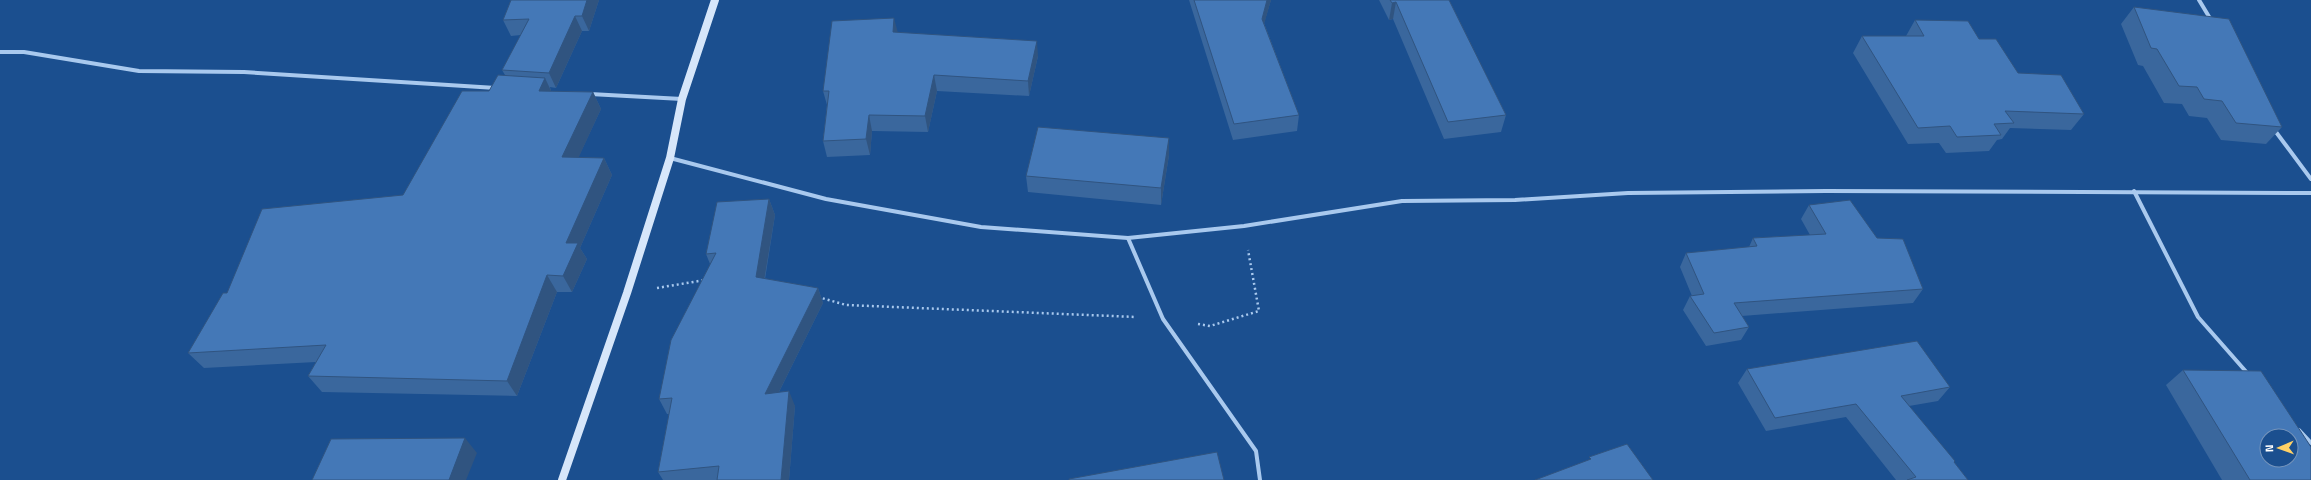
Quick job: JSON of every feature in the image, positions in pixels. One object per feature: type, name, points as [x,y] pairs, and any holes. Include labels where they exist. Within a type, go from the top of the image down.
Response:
[{"type":"main road","points":[[562,480],[627,293],[670,158],[682,99],[715,0]]},
{"type":"street","points":[[2199,0],[2213,24]]},
{"type":"street","points":[[0,52],[24,52],[139,71],[244,72],[505,89]]},
{"type":"street","points":[[582,93],[682,99]]},
{"type":"street","points":[[2269,121],[2311,180]]},
{"type":"street","points":[[670,158],[826,199],[965,224],[1128,238],[1244,226],[1402,201],[1515,200],[1628,193],[1826,191],[2134,191],[2311,193]]},
{"type":"street","points":[[2134,191],[2198,318],[2255,382]]},
{"type":"street","points":[[1128,238],[1163,318],[1256,451],[1260,480]]},
{"type":"street","points":[[2296,427],[2311,443]]},
{"type":"path","points":[[816,297],[846,305],[910,306],[1163,318],[1210,326],[1259,311],[1244,226]]},
{"type":"path","points":[[627,293],[708,279]]},
{"type":"building","points":[[511,0],[587,0],[582,16],[575,16],[549,73],[502,70],[529,19],[503,20]]},
{"type":"building","points":[[1194,0],[1267,0],[1262,19],[1299,115],[1234,124]]},
{"type":"building","points":[[1390,0],[1449,0],[1506,115],[1448,122],[1396,2],[1392,3]]},
{"type":"building","points":[[2134,7],[2229,19],[2282,127],[2236,123],[2222,101],[2204,99],[2197,87],[2179,86],[2157,49],[2151,48]]},
{"type":"building","points":[[894,18],[893,32],[1037,41],[1028,81],[934,75],[925,116],[869,115],[866,139],[823,141],[829,91],[823,91],[832,21]]},
{"type":"building","points":[[1915,20],[1968,21],[1979,39],[1996,39],[2018,73],[2061,75],[2084,114],[2005,111],[2014,123],[1994,124],[2001,135],[1957,137],[1950,126],[1918,128],[1862,36],[1924,36]]},
{"type":"building","points":[[498,75],[545,78],[539,91],[593,92],[562,157],[604,158],[566,243],[578,243],[563,276],[547,275],[507,381],[308,376],[326,345],[188,353],[223,293],[227,293],[262,209],[403,195],[462,91],[489,91]]},
{"type":"building","points":[[1038,127],[1169,138],[1161,188],[1026,176]]},
{"type":"building","points":[[769,199],[756,277],[818,288],[765,394],[789,391],[781,480],[717,480],[719,466],[658,472],[672,398],[659,399],[671,340],[716,253],[706,254],[717,202]]},
{"type":"building","points":[[1850,200],[1877,238],[1903,239],[1923,289],[1734,303],[1749,327],[1714,333],[1690,296],[1704,294],[1686,253],[1757,246],[1753,238],[1826,234],[1809,205]]},
{"type":"building","points":[[1917,341],[1950,387],[1901,396],[1955,461],[1954,462],[1968,480],[1907,480],[1916,477],[1856,404],[1775,418],[1747,369]]},
{"type":"building","points":[[2183,370],[2261,371],[2298,428],[2259,428],[2259,468],[2299,468],[2299,429],[2311,447],[2311,480],[2250,480]]},
{"type":"building","points":[[465,438],[449,480],[312,480],[331,439]]},
{"type":"building","points":[[1627,444],[1653,480],[1535,480],[1591,459],[1589,457]]},
{"type":"building","points":[[1217,452],[1224,480],[1069,480],[1069,479]]}]
